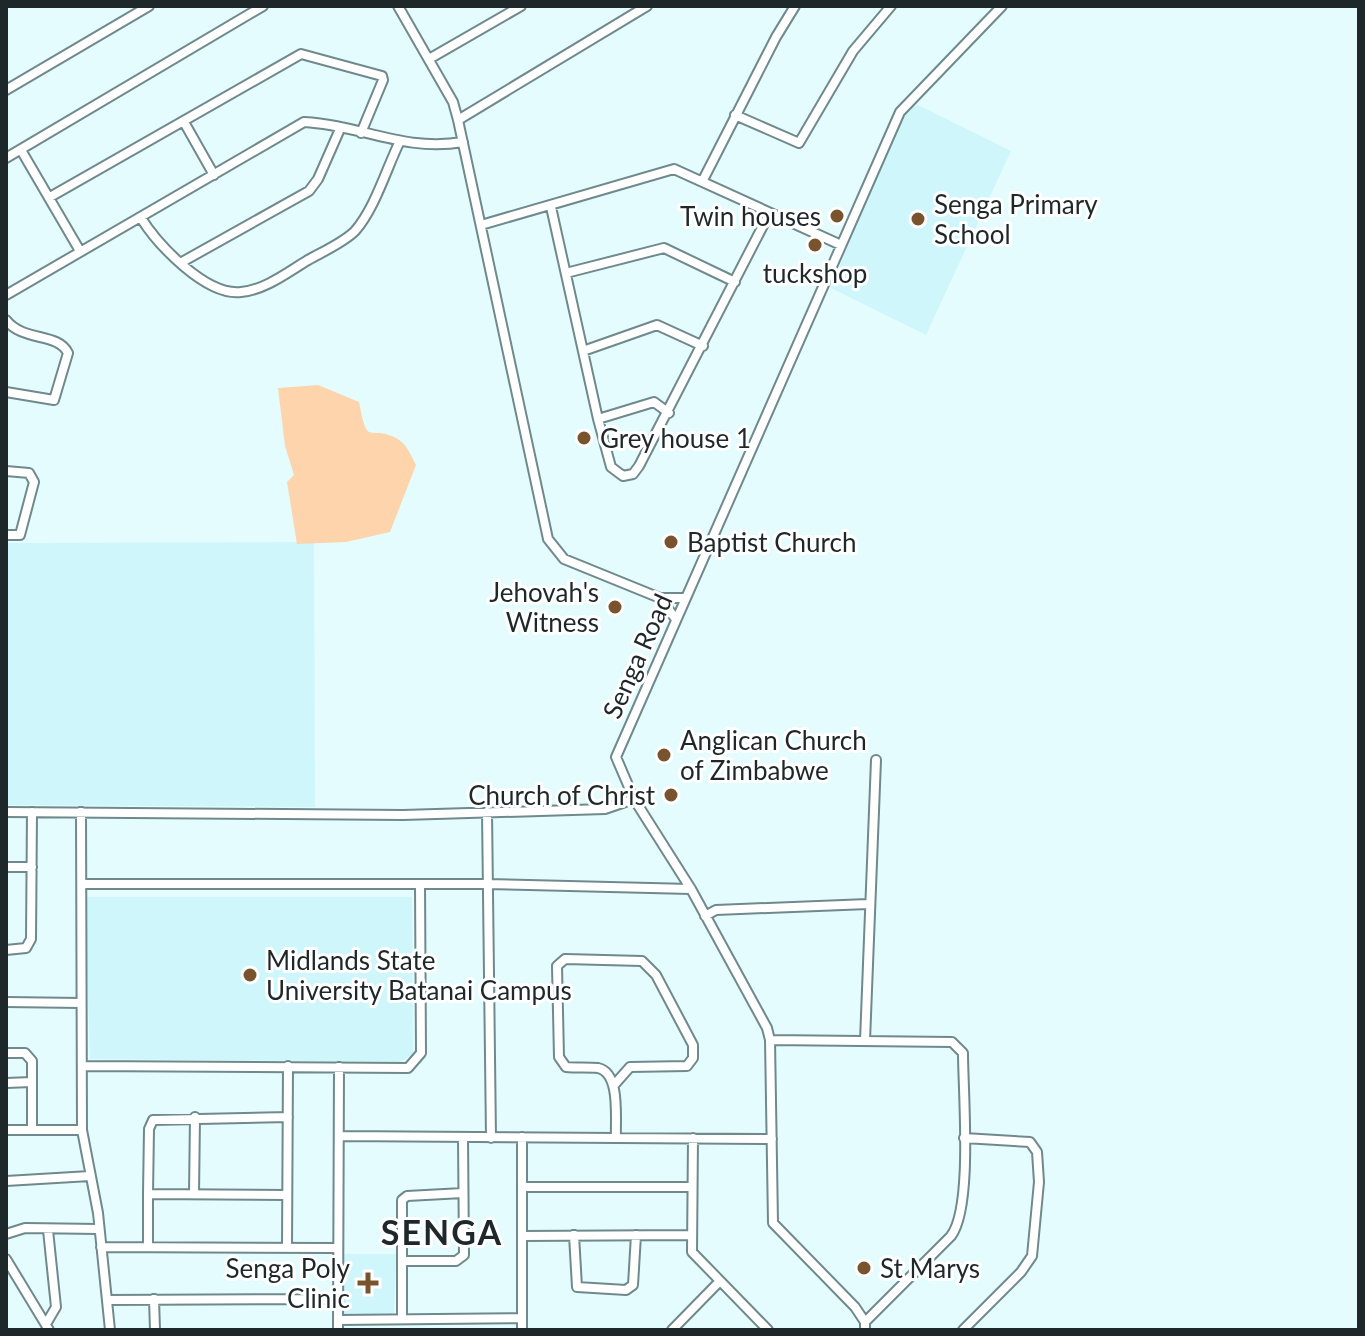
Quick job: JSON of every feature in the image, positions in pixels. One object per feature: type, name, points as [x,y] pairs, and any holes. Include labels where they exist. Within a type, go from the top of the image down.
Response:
[{"type":"street","points":[[6,90],[149,6]]},
{"type":"street","points":[[6,158],[263,6]]},
{"type":"street","points":[[398,6],[453,102],[548,539],[564,559],[660,598],[684,598]]},
{"type":"street","points":[[429,59],[521,6]]},
{"type":"street","points":[[458,120],[647,6]]},
{"type":"street","points":[[703,180],[795,6]]},
{"type":"street","points":[[735,115],[799,143],[853,51],[891,6]]},
{"type":"street","name":"Senga Road","points":[[865,1326],[851,1303],[773,1223],[770,1040],[759,1010],[691,889],[634,799],[616,757],[900,112],[1000,7]]},
{"type":"street","points":[[50,197],[303,54],[382,76],[361,133]]},
{"type":"street","points":[[184,122],[214,175]]},
{"type":"street","points":[[6,295],[304,122],[399,143],[428,146],[463,142]]},
{"type":"street","points":[[182,262],[309,191],[318,179],[340,129]]},
{"type":"street","points":[[141,218],[157,243],[200,279],[234,292],[269,284],[356,229],[399,143]]},
{"type":"street","points":[[21,150],[80,251]]},
{"type":"street","points":[[481,225],[551,207],[670,169],[703,180],[769,214],[841,245]]},
{"type":"street","points":[[551,207],[598,419],[611,467],[623,476],[633,474],[639,466],[669,413],[769,214]]},
{"type":"street","points":[[566,273],[659,248],[735,282]]},
{"type":"street","points":[[6,320],[19,333],[55,341],[68,353],[54,400],[6,392]]},
{"type":"street","points":[[583,351],[657,325],[703,346]]},
{"type":"street","points":[[598,419],[651,402],[658,403],[669,413]]},
{"type":"street","points":[[6,471],[29,473],[34,482],[20,535],[6,535]]},
{"type":"street","points":[[660,598],[675,618]]},
{"type":"street","points":[[865,1041],[876,760]]},
{"type":"street","points":[[6,812],[403,815],[605,809],[634,799]]},
{"type":"street","points":[[6,950],[26,948],[31,939],[32,812]]},
{"type":"street","points":[[81,812],[82,1130],[99,1229],[110,1330]]},
{"type":"street","points":[[487,812],[491,1138]]},
{"type":"street","points":[[6,867],[32,867]]},
{"type":"street","points":[[82,884],[487,884],[691,889]]},
{"type":"street","points":[[82,1066],[399,1069],[419,1059],[420,884]]},
{"type":"street","points":[[705,916],[716,910],[868,904]]},
{"type":"street","points":[[614,1085],[630,1067],[687,1066],[693,1058],[693,1045],[656,975],[642,961],[565,959],[558,963],[557,971],[561,1062],[569,1067],[600,1069],[614,1085],[616,1137]]},
{"type":"street","points":[[6,1002],[81,1003]]},
{"type":"street","points":[[770,1040],[952,1042],[963,1053],[964,1138],[959,1222],[951,1236],[865,1326]]},
{"type":"street","points":[[6,1053],[29,1056],[32,1130]]},
{"type":"street","points":[[287,1247],[288,1066]]},
{"type":"street","points":[[338,1330],[339,1067]]},
{"type":"street","points":[[6,1083],[32,1082]]},
{"type":"street","points":[[194,1194],[195,1117]]},
{"type":"street","points":[[148,1246],[150,1124],[158,1118],[288,1117]]},
{"type":"street","points":[[6,1130],[82,1130]]},
{"type":"street","points":[[340,1136],[772,1139]]},
{"type":"street","points":[[522,1137],[522,1330]]},
{"type":"street","points":[[403,1261],[462,1258],[465,1252],[463,1138]]},
{"type":"street","points":[[693,1138],[691,1235],[694,1255],[768,1330]]},
{"type":"street","points":[[963,1330],[1032,1256],[1039,1182],[1037,1152],[1030,1142],[964,1138]]},
{"type":"street","points":[[6,1181],[90,1176]]},
{"type":"street","points":[[522,1187],[692,1187]]},
{"type":"street","points":[[402,1318],[400,1207],[404,1197],[463,1193]]},
{"type":"street","points":[[148,1194],[287,1195]]},
{"type":"street","points":[[6,1234],[17,1229],[99,1229]]},
{"type":"street","points":[[48,1230],[56,1307],[48,1327]]},
{"type":"street","points":[[574,1235],[577,1287],[626,1290],[633,1285],[636,1235]]},
{"type":"street","points":[[522,1236],[691,1235]]},
{"type":"street","points":[[101,1247],[337,1248]]},
{"type":"street","points":[[6,1259],[48,1327]]},
{"type":"street","points":[[672,1330],[719,1282]]},
{"type":"street","points":[[154,1299],[155,1330]]},
{"type":"street","points":[[107,1300],[338,1299]]},
{"type":"street","points":[[434,1318],[434,1330]]},
{"type":"street","points":[[338,1320],[522,1318]]},
{"type":"shaded area","name":"Senga Primary School","points":[[918,105],[1011,151],[926,335],[831,288],[901,111]]},
{"type":"shaded area","points":[[318,385],[359,402],[367,430],[400,440],[416,465],[390,532],[346,542],[297,544],[287,482],[294,475],[285,446],[278,388]]},
{"type":"shaded area","points":[[314,542],[315,807],[6,805],[6,543]]},
{"type":"shaded area","name":"Midlands State University Batanai Campus","points":[[85,897],[412,897],[413,1054],[400,1062],[90,1059]]},
{"type":"shaded area","name":"Senga Poly Clinic","points":[[342,1254],[396,1254],[394,1312],[389,1318],[347,1318],[342,1312]]},
{"type":"place","name":"Twin houses","points":[[837,216]]},
{"type":"place","name":"Senga Primary School","points":[[918,219]]},
{"type":"place","name":"tuckshop","points":[[815,245]]},
{"type":"place","name":"Grey house 1","points":[[584,438]]},
{"type":"place","name":"Baptist Church","points":[[671,542]]},
{"type":"place","name":"Jehovah's Witness","points":[[615,607]]},
{"type":"place","name":"Anglican Church of Zimbabwe","points":[[664,755]]},
{"type":"place","name":"Church of Christ","points":[[671,795]]},
{"type":"place","name":"Midlands State University Batanai Campus","points":[[250,975]]},
{"type":"place","name":"St Marys","points":[[864,1268]]},
{"type":"place","name":"Senga Poly Clinic","points":[[368,1283]]},
{"type":"district","name":"SENGA","points":[[442,1231]]}]
